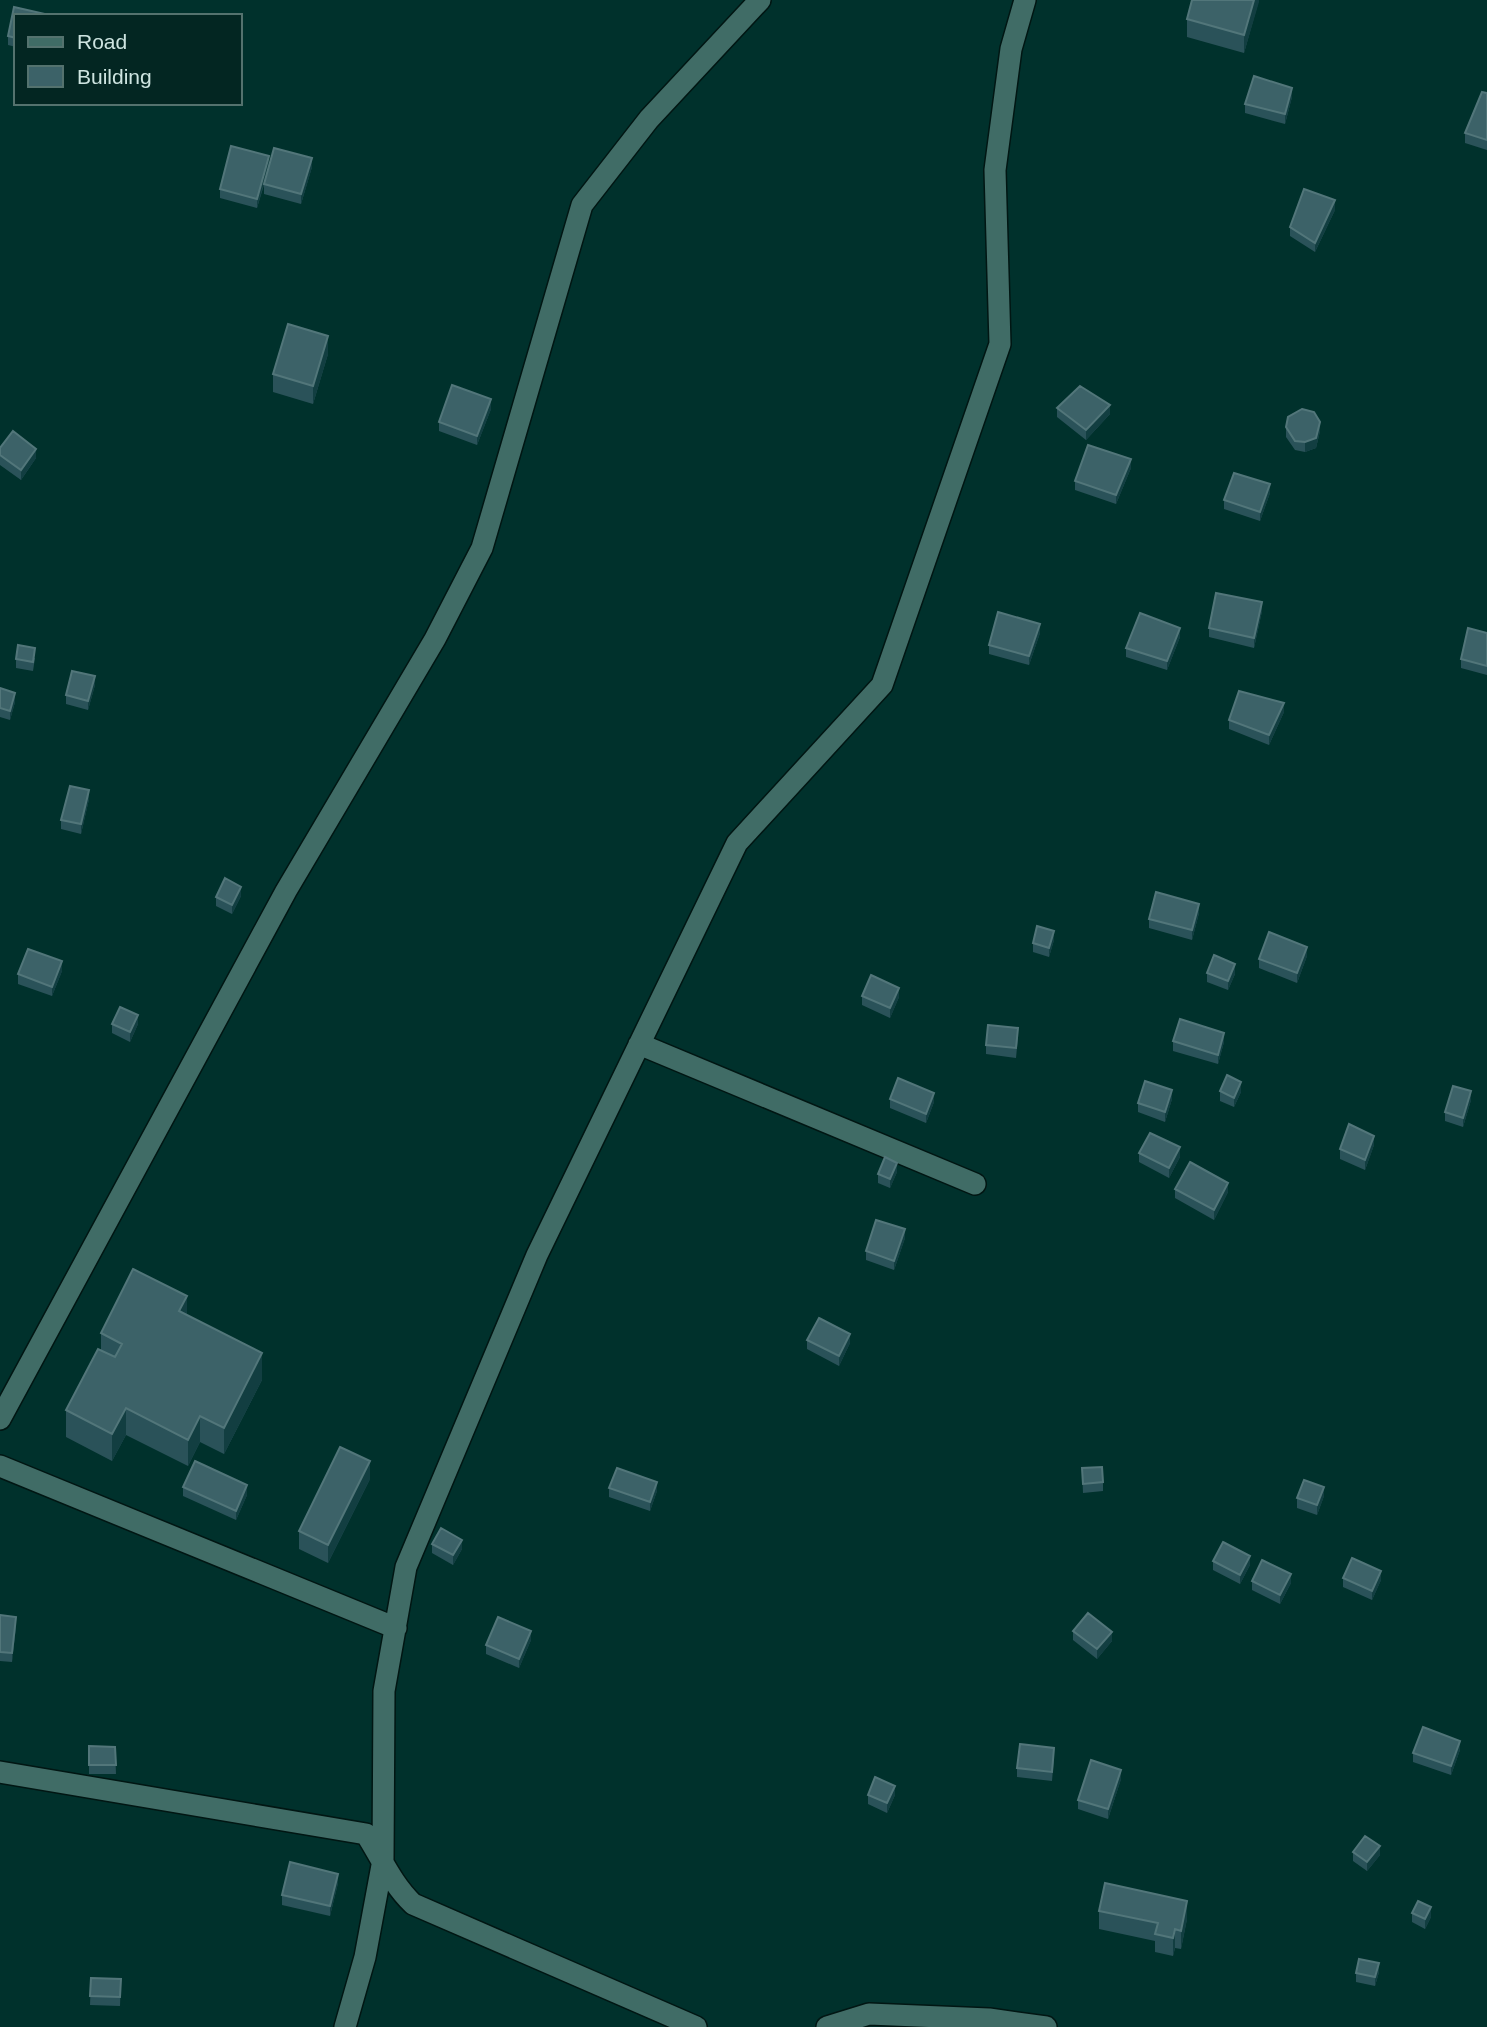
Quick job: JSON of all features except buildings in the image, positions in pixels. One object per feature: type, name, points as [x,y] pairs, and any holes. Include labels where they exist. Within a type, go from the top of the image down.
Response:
[{"type":"street","points":[[0,1419],[286,891],[435,639],[482,548],[582,205],[649,119],[760,0]]},
{"type":"street","points":[[345,2027],[365,1956],[383,1860],[384,1691],[406,1567],[537,1255],[737,844],[882,685],[1000,344],[995,170],[1010,49],[1025,0]]},
{"type":"street","points":[[639,1044],[975,1184]]},
{"type":"street","points":[[0,1466],[396,1628]]},
{"type":"street","points":[[0,1772],[366,1834],[383,1860],[394,1886],[413,1904],[696,2027]]},
{"type":"street","points":[[827,2027],[869,2014],[989,2019],[1046,2027]]}]
